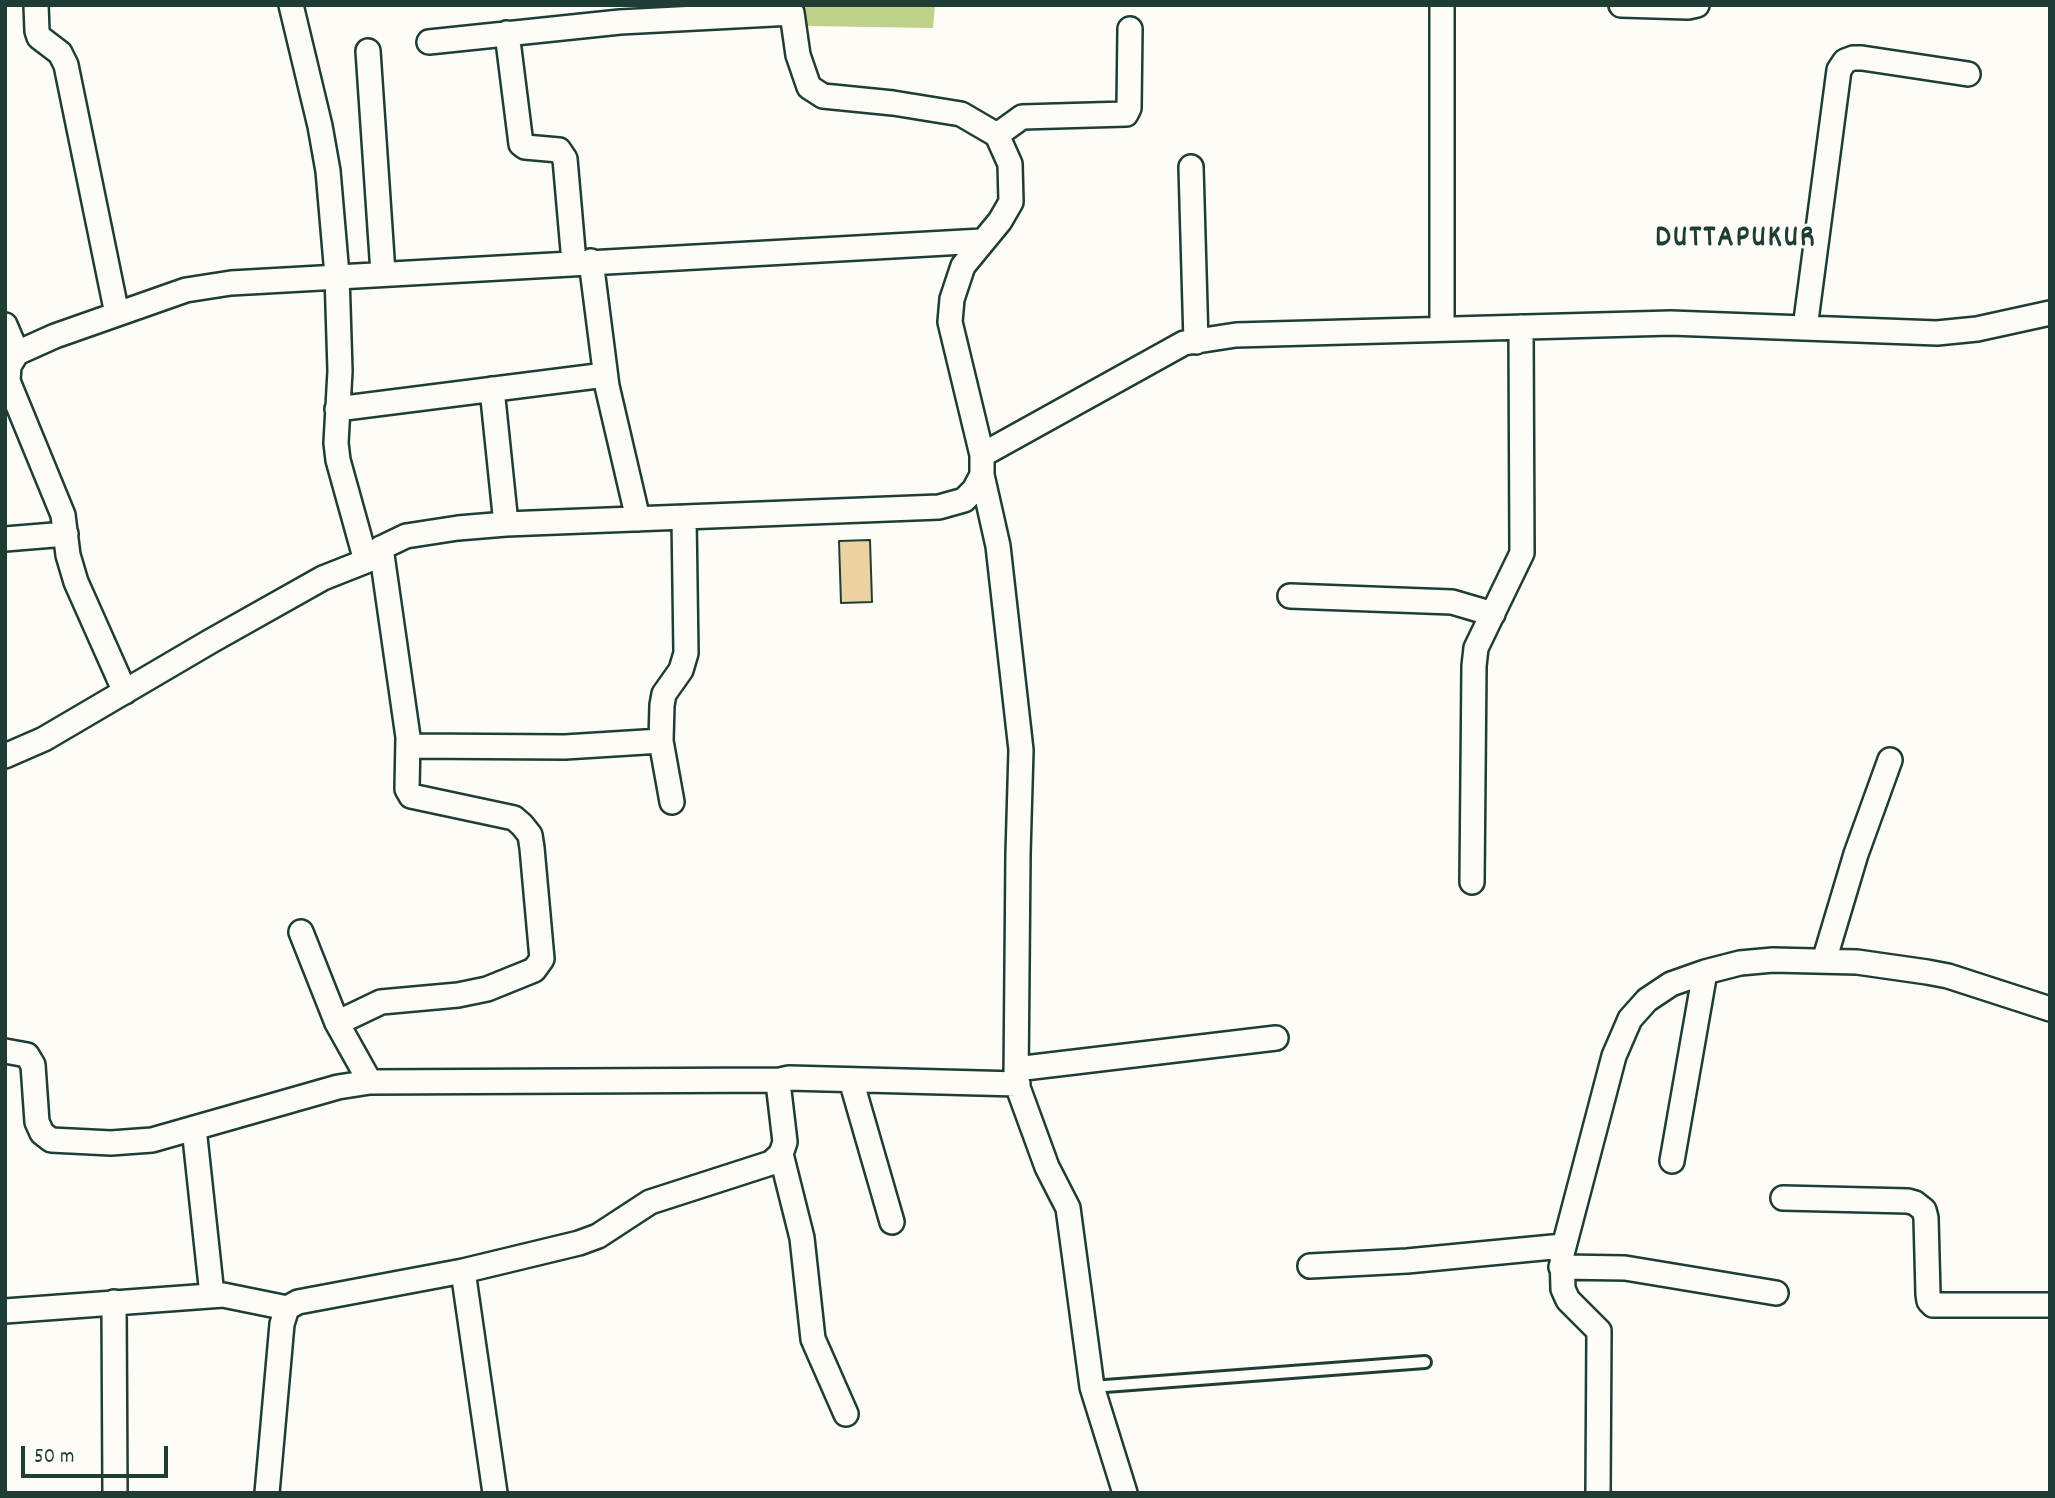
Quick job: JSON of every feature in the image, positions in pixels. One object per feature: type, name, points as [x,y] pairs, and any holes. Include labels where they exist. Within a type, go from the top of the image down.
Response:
[{"type":"street","points":[[36,5],[37,32],[60,54],[66,65],[117,314]]},
{"type":"street","points":[[291,5],[325,149],[337,275],[340,372],[336,429],[338,460],[373,554],[408,746],[407,789],[411,796],[514,818],[530,835],[542,959],[534,970],[487,989],[458,995],[381,1002],[337,1023]]},
{"type":"street","points":[[1442,5],[1442,330]]},
{"type":"street","points":[[1621,5],[1697,5]]},
{"type":"street","points":[[429,43],[620,22],[789,9],[798,55],[809,87],[823,96],[961,114],[997,135],[1010,164],[1012,202],[957,279],[950,322],[998,546],[1021,750],[1017,1077],[1020,1097],[1047,1167],[1068,1208],[1093,1387],[1125,1493]]},
{"type":"street","points":[[997,135],[1022,117],[1126,114],[1129,108],[1130,29]]},
{"type":"street","points":[[507,33],[521,145],[559,150],[565,159],[583,262],[638,519]]},
{"type":"street","points":[[368,51],[383,273]]},
{"type":"street","points":[[1805,328],[1839,69],[1845,61],[1863,58],[1968,74]]},
{"type":"street","points":[[1191,167],[1196,342]]},
{"type":"street","points":[[125,692],[76,582],[58,503],[8,381],[9,366],[18,354],[55,336],[186,290],[231,283],[982,241]]},
{"type":"street","points":[[5,756],[44,739],[323,578],[405,536],[506,524],[939,506],[964,500],[974,490],[982,465],[1184,343],[1236,335],[1671,323],[1937,333],[1977,329],[2050,313]]},
{"type":"street","points":[[5,325],[18,354]]},
{"type":"street","points":[[1472,882],[1476,648],[1522,553],[1521,327]]},
{"type":"street","points":[[337,410],[606,375]]},
{"type":"street","points":[[492,389],[506,524]]},
{"type":"street","points":[[673,802],[661,741],[664,694],[681,670],[686,653],[684,517]]},
{"type":"street","points":[[5,539],[65,534]]},
{"type":"street","points":[[1290,596],[1452,602],[1493,614]]},
{"type":"street","points":[[408,746],[565,747],[661,741]]},
{"type":"street","points":[[1824,961],[1856,854],[1890,760]]},
{"type":"street","points":[[301,932],[337,1023],[370,1082]]},
{"type":"street","points":[[1598,1493],[1600,1331],[1568,1300],[1563,1289],[1562,1257],[1614,1056],[1630,1019],[1647,1000],[1671,984],[1740,963],[1773,960],[1824,961],[1857,962],[1948,976],[2050,1009]]},
{"type":"street","points":[[1672,1161],[1705,972]]},
{"type":"street","points":[[5,1051],[27,1055],[33,1065],[37,1122],[42,1133],[51,1140],[130,1143],[152,1140],[338,1087],[370,1082],[1017,1077],[1276,1038]]},
{"type":"street","points":[[5,1311],[212,1295],[242,1297],[287,1308],[298,1302],[463,1271],[579,1243],[608,1230],[650,1202],[772,1163],[785,1142],[780,1080]]},
{"type":"street","points":[[851,1080],[892,1222]]},
{"type":"street","points":[[194,1128],[212,1295]]},
{"type":"street","points":[[780,1154],[802,1238],[813,1339],[846,1414]]},
{"type":"street","points":[[1783,1198],[1914,1203],[1924,1210],[1926,1218],[1928,1294],[1933,1305],[2050,1305]]},
{"type":"street","points":[[1310,1266],[1562,1257],[1776,1293]]},
{"type":"street","points":[[463,1271],[495,1493]]},
{"type":"street","points":[[114,1302],[115,1493]]},
{"type":"street","points":[[267,1493],[282,1324],[287,1308]]},
{"type":"lane","points":[[1093,1387],[1425,1362]]},
{"type":"green space","points":[[803,5],[935,5],[933,28],[807,26]]},
{"type":"building","points":[[870,540],[872,602],[841,603],[839,541]]},
{"type":"district","name":"DUTTAPUKUR","points":[[1736,241]]}]
